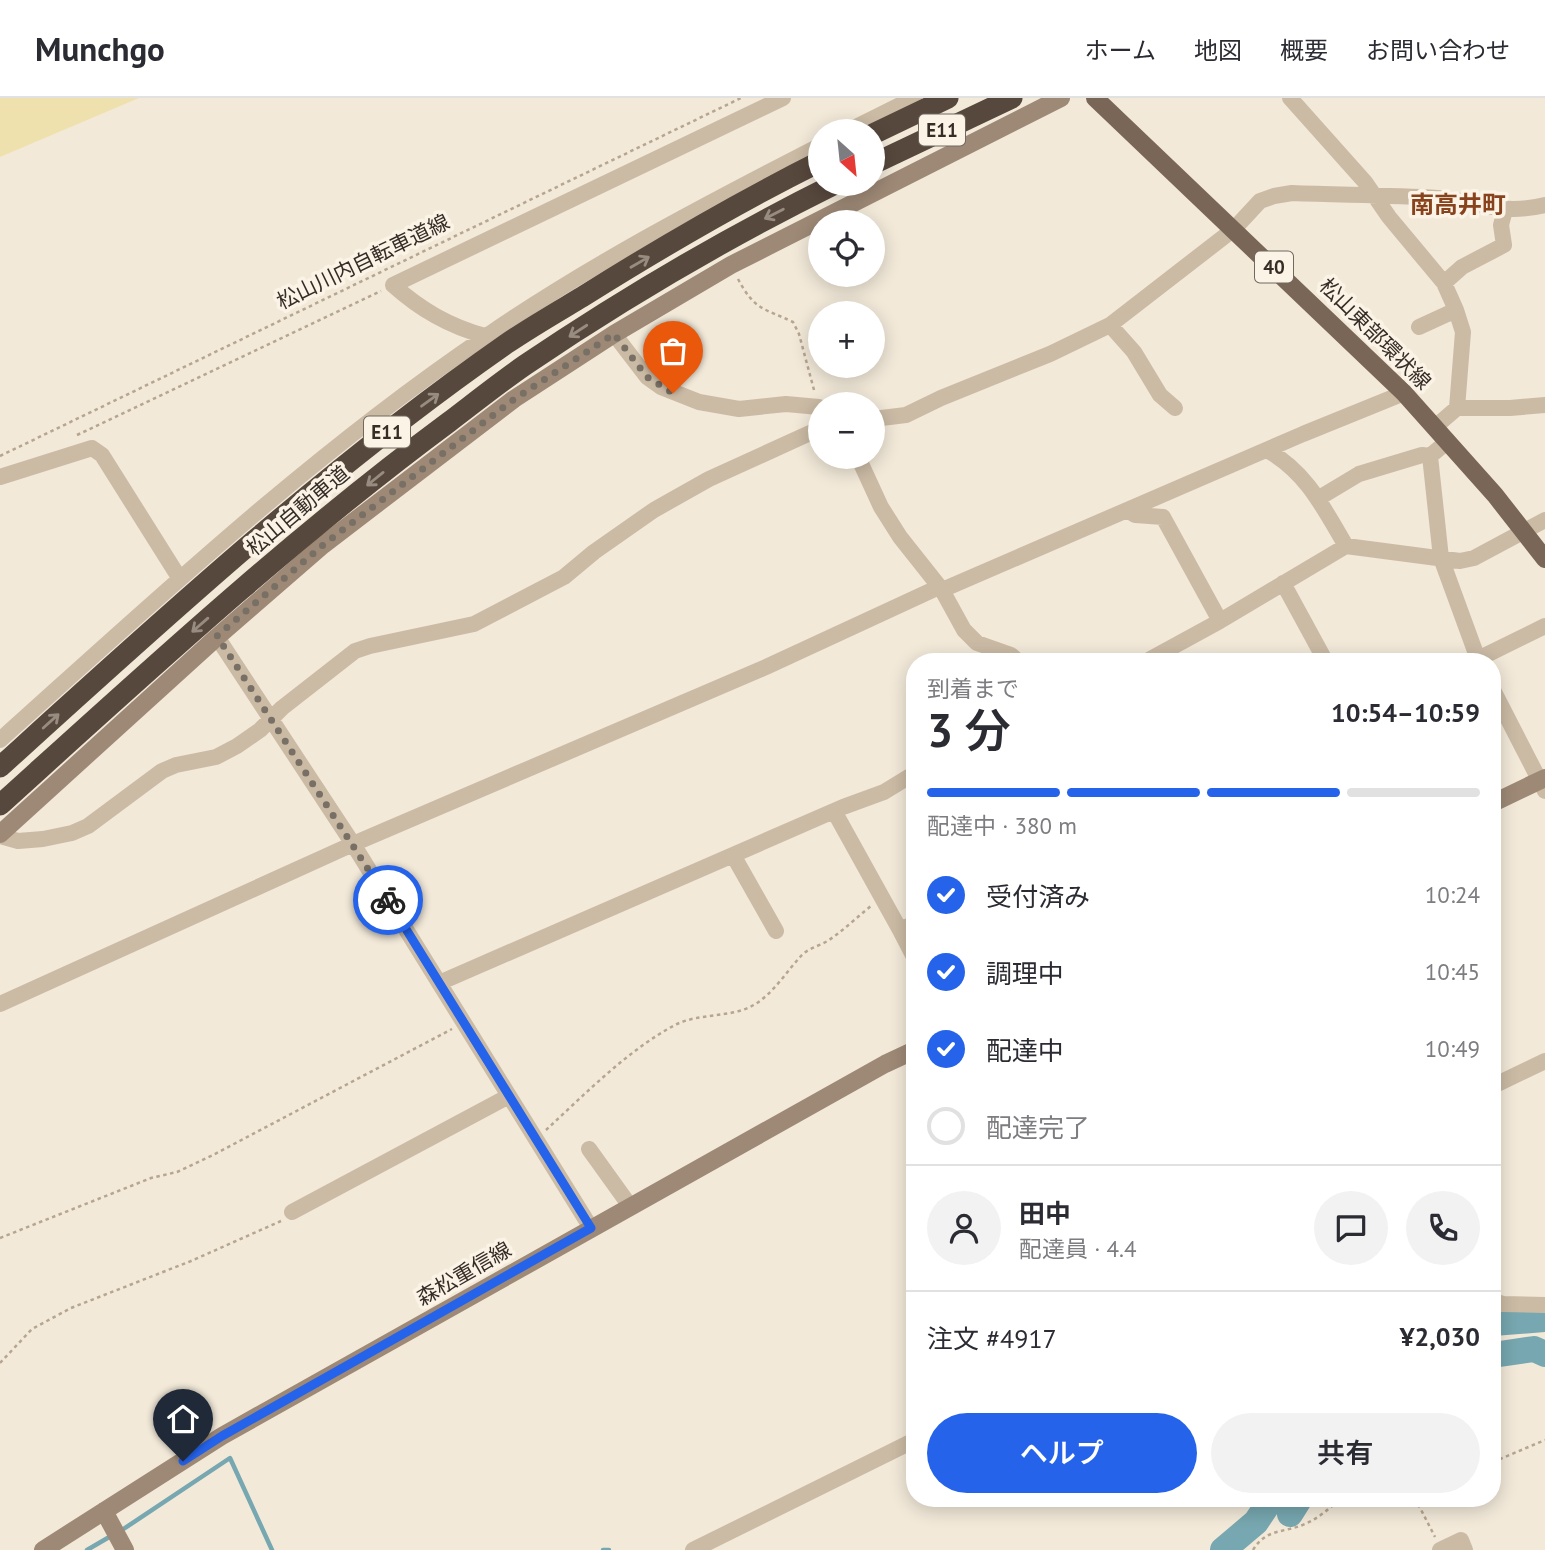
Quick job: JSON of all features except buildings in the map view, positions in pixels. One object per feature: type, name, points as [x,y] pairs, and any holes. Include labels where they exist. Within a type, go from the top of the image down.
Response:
[{"type":"highway","name":"E11","points":[[886,128],[948,98]]},
{"type":"highway","name":"E11","points":[[886,158],[1012,98]]},
{"type":"highway","name":"松山自動車道","points":[[0,767],[289,510],[394,426],[508,343],[615,276],[755,194],[808,168]]},
{"type":"highway","name":"松山自動車道","points":[[0,805],[163,657],[307,533],[422,442],[524,366],[629,298],[766,218],[811,196]]},
{"type":"main road","name":"松山東部環状線","points":[[1095,98],[1404,394],[1448,441],[1545,559]]},
{"type":"street","points":[[485,337],[437,318],[414,304],[393,285],[783,98]]},
{"type":"street","points":[[872,119],[914,98]]},
{"type":"street","points":[[808,434],[709,478],[654,510],[594,552],[564,577],[474,624],[355,651],[244,741],[216,757],[176,765],[162,771],[88,826],[72,833],[18,841],[0,835],[217,636],[323,545],[513,400],[614,334],[731,265],[1061,98]]},
{"type":"street","points":[[1290,98],[1376,197],[1389,217],[1444,283],[1463,332],[1457,408]]},
{"type":"street","points":[[0,740],[180,579],[359,430],[485,337],[624,249],[808,152]]},
{"type":"street","points":[[885,418],[906,415],[1050,354],[1110,325],[1234,229],[1260,201],[1275,196],[1292,193],[1440,198],[1505,210],[1524,210],[1545,205]]},
{"type":"street","points":[[1444,283],[1462,267],[1504,245],[1501,225],[1505,210]]},
{"type":"street","points":[[1419,327],[1456,310]]},
{"type":"street","points":[[1110,325],[1134,352],[1160,395],[1175,408]]},
{"type":"street","points":[[614,334],[647,377],[673,393],[699,402],[739,408],[786,404],[808,407]]},
{"type":"street","points":[[0,1004],[353,844],[940,589],[1404,394]]},
{"type":"street","points":[[1435,427],[1457,408],[1510,408],[1545,404]]},
{"type":"street","points":[[1319,498],[1359,474],[1422,455],[1430,456],[1448,441]]},
{"type":"street","points":[[0,477],[92,447],[102,455],[180,579]]},
{"type":"street","points":[[1267,450],[1288,462],[1319,498],[1346,545]]},
{"type":"street","points":[[1430,456],[1441,559],[1475,653]]},
{"type":"street","points":[[864,469],[881,507],[940,589],[964,630],[977,643],[1005,653]]},
{"type":"street","points":[[1127,510],[1135,514],[1163,516],[1220,621]]},
{"type":"street","points":[[1163,653],[1346,545],[1460,561],[1474,558],[1545,520]]},
{"type":"street","points":[[1283,583],[1321,653]]},
{"type":"street","points":[[1492,653],[1545,626]]},
{"type":"street","points":[[217,636],[353,844],[591,1228]]},
{"type":"street","points":[[1501,705],[1543,783],[1501,800]]},
{"type":"street","points":[[439,982],[834,811],[884,792],[906,779]]},
{"type":"street","points":[[834,811],[906,942]]},
{"type":"street","points":[[733,855],[776,932]]},
{"type":"street","points":[[900,930],[906,927]]},
{"type":"street","name":"森松重信線","points":[[43,1550],[222,1436],[906,1054]]},
{"type":"street","points":[[1501,1082],[1545,1061]]},
{"type":"street","points":[[292,1212],[509,1096]]},
{"type":"street","points":[[589,1149],[630,1206]]},
{"type":"street","points":[[1501,1303],[1545,1305]]},
{"type":"street","points":[[693,1550],[906,1444]]},
{"type":"street","points":[[104,1511],[125,1550]]},
{"type":"street","points":[[1441,1550],[1461,1540],[1465,1550]]},
{"type":"path","name":"松山川内自転車道線","points":[[0,456],[741,98]]},
{"type":"path","points":[[731,265],[756,306],[766,313],[793,322],[815,392]]},
{"type":"path","points":[[76,436],[393,285]]},
{"type":"path","points":[[536,1139],[630,1057],[676,1024],[698,1017],[742,1010],[757,1003],[792,969],[802,954],[827,941],[882,897]]},
{"type":"path","points":[[0,1238],[151,1178],[177,1172],[464,1022]]},
{"type":"path","points":[[0,1363],[33,1329],[71,1308],[191,1261],[287,1218],[292,1212]]},
{"type":"path","points":[[1501,1459],[1545,1440]]},
{"type":"path","points":[[1253,1550],[1258,1542],[1278,1530],[1296,1528],[1324,1514],[1331,1507]]},
{"type":"path","points":[[1420,1507],[1441,1550]]},
{"type":"sand","points":[[0,98],[139,98],[0,157]]},
{"type":"waterway","points":[[1501,1322],[1545,1319]]},
{"type":"waterway","points":[[1501,1354],[1534,1349],[1545,1354]]},
{"type":"waterway","points":[[119,1532],[230,1458],[272,1550]]},
{"type":"waterway","points":[[1223,1550],[1256,1522],[1266,1507]]},
{"type":"waterway","points":[[1290,1514],[1294,1507]]},
{"type":"waterway","points":[[87,1550],[111,1536]]},
{"type":"waterway","points":[[603,1550],[609,1550]]},
{"type":"way so far","points":[[388,900],[217,636],[323,545],[513,400],[614,334],[647,377],[673,393]]},
{"type":"district","name":"南高井町","points":[[1458,205]]},
{"type":"route","points":[[183,1461],[222,1436],[591,1228],[388,900]]}]
